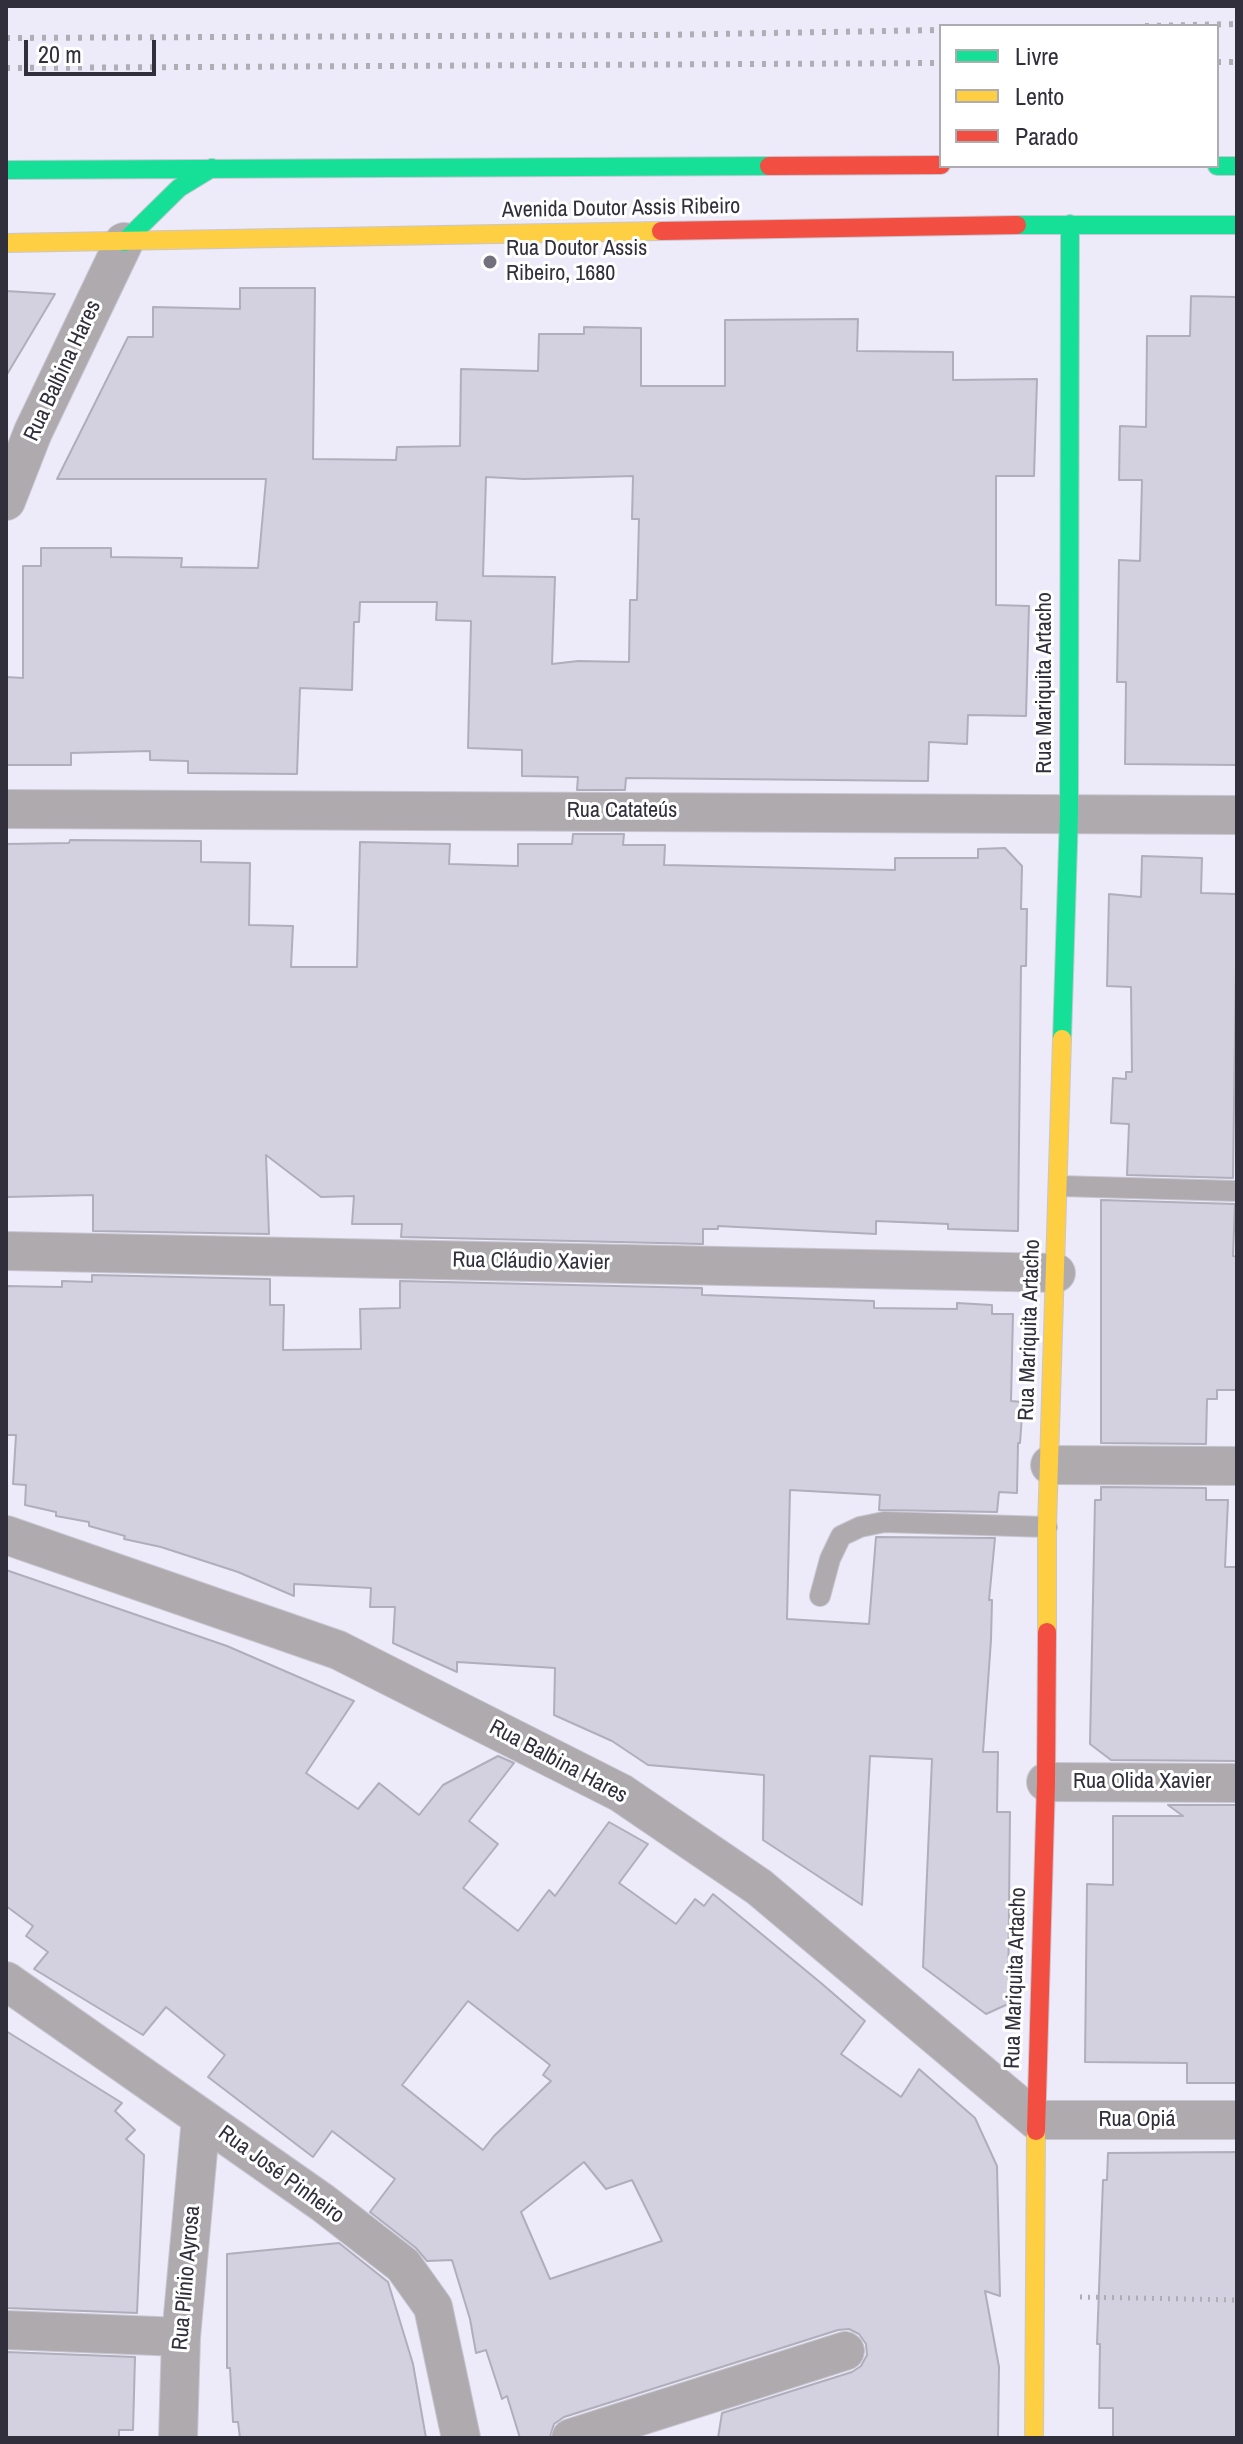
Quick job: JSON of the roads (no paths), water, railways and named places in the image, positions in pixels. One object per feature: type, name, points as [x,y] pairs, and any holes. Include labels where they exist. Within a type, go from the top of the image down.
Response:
[{"type":"main road","name":"Avenida Doutor Assis Ribeiro","points":[[6,170],[939,165]]},
{"type":"main road","points":[[124,242],[179,188],[212,168]]},
{"type":"main road","name":"Avenida Doutor Assis Ribeiro","points":[[6,243],[1070,224],[1237,225]]},
{"type":"main road","name":"Rua Mariquita Artacho","points":[[1034,2438],[1036,2120],[1046,1782],[1047,1527],[1069,813],[1070,224]]},
{"type":"street","name":"Rua Balbina Hares","points":[[6,501],[33,432],[124,242]]},
{"type":"street","name":"Rua Catateús","points":[[6,809],[1237,815]]},
{"type":"street","name":"Rua Cláudio Xavier","points":[[6,1251],[1056,1273]]},
{"type":"street","points":[[1050,1465],[1237,1466]]},
{"type":"street","name":"Rua Balbina Hares","points":[[6,1535],[338,1650],[621,1793],[759,1887],[1036,2120]]},
{"type":"street","name":"Rua Olida Xavier","points":[[1046,1782],[1237,1783]]},
{"type":"street","name":"Rua José Pinheiro","points":[[6,1981],[323,2203],[403,2265],[433,2307],[461,2438]]},
{"type":"street","name":"Rua Plínio Ayrosa","points":[[178,2438],[181,2337],[201,2118]]},
{"type":"street","name":"Rua Opiá","points":[[1036,2120],[1237,2120]]},
{"type":"street","points":[[6,2330],[181,2337]]},
{"type":"street","points":[[571,2438],[845,2351]]},
{"type":"lane","points":[[1059,1186],[1237,1191]]},
{"type":"lane","points":[[820,1596],[830,1559],[841,1536],[860,1527],[884,1522],[1047,1527]]},
{"type":"railway","points":[[1219,24],[1237,24]]},
{"type":"railway","points":[[6,38],[657,35],[939,30]]},
{"type":"railway","points":[[1219,62],[1237,62]]},
{"type":"railway","points":[[6,68],[939,63]]},
{"type":"place","name":"Rua Doutor Assis Ribeiro, 1680","points":[[490,262]]}]
